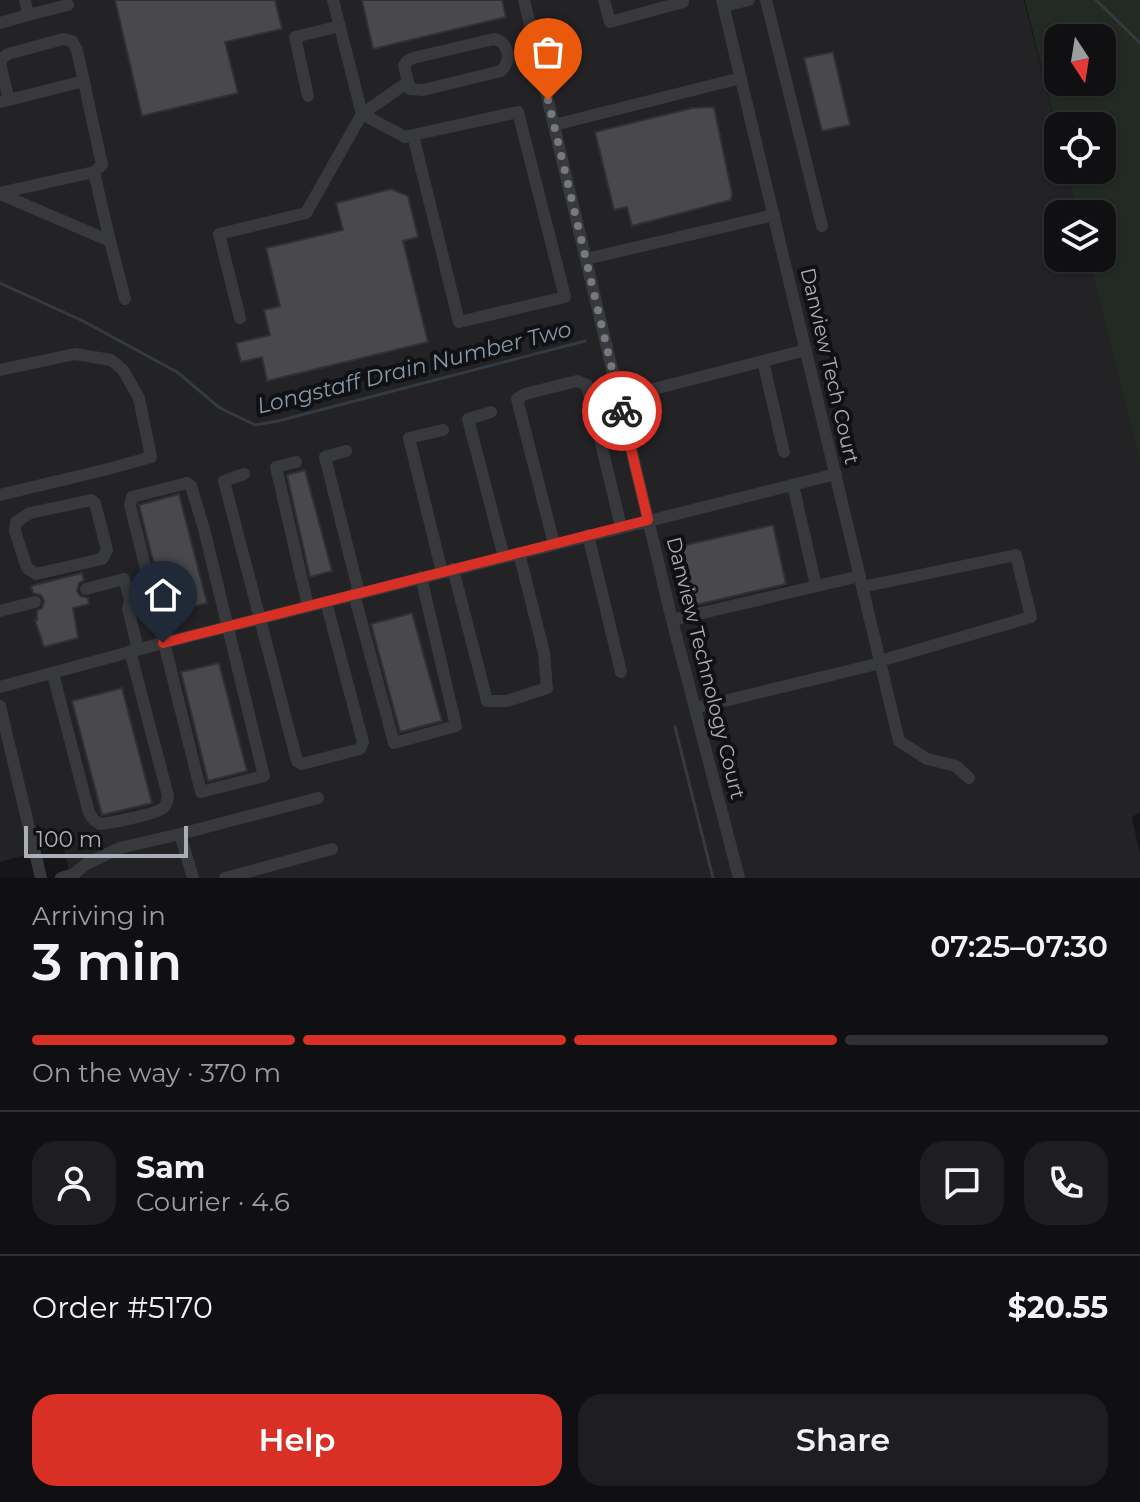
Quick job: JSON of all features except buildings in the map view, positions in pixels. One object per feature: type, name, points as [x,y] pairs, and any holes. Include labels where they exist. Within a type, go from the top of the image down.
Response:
[{"type":"street","points":[[25,0],[28,15]]},
{"type":"street","points":[[333,0],[362,114],[405,137],[413,135],[518,112],[565,297],[459,322],[413,135]]},
{"type":"street","name":"Danview Technology Court","points":[[524,0],[672,620],[739,878]]},
{"type":"street","points":[[604,0],[610,22],[682,0]]},
{"type":"street","points":[[723,3],[749,0]]},
{"type":"street","points":[[766,0],[822,226]]},
{"type":"street","name":"Danview Tech Court","points":[[723,3],[899,741],[927,759],[956,766],[969,778]]},
{"type":"street","points":[[0,23],[68,5]]},
{"type":"street","points":[[308,96],[295,37],[340,26]]},
{"type":"street","points":[[0,193],[94,172],[102,165],[84,81],[77,50],[72,41],[63,39],[8,54],[1,59],[4,101],[84,81]]},
{"type":"street","points":[[494,39],[505,44],[508,60],[501,71],[423,90],[410,89],[408,82],[404,66],[413,58],[494,39]]},
{"type":"street","points":[[554,125],[741,78]]},
{"type":"street","points":[[240,318],[219,234],[306,213],[362,114],[408,82]]},
{"type":"street","points":[[94,172],[125,299]]},
{"type":"street","points":[[0,193],[110,241]]},
{"type":"street","points":[[586,259],[774,215]]},
{"type":"street","points":[[619,398],[806,350]]},
{"type":"street","points":[[0,370],[75,354],[111,360],[123,370],[139,398],[151,457],[0,494]]},
{"type":"street","points":[[763,361],[784,452]]},
{"type":"street","points":[[554,544],[517,399],[525,394],[577,381],[587,385],[621,527]]},
{"type":"street","points":[[491,412],[468,419],[504,557]]},
{"type":"street","points":[[443,430],[409,438],[487,701],[507,701],[547,688],[544,653],[519,553]]},
{"type":"street","points":[[346,451],[325,457],[394,743],[456,726],[421,577]]},
{"type":"street","points":[[296,462],[276,467],[308,606]]},
{"type":"street","points":[[244,474],[224,481],[297,761],[302,764],[360,749],[363,742],[326,602]]},
{"type":"street","points":[[0,687],[227,626],[836,474]]},
{"type":"street","points":[[187,483],[191,486],[204,529],[264,776],[201,792],[163,643],[130,505],[132,497],[187,483]]},
{"type":"street","points":[[793,485],[816,586]]},
{"type":"street","points":[[91,500],[95,503],[107,550],[102,559],[36,574],[27,568],[15,531],[16,522],[30,513],[91,500]]},
{"type":"street","points":[[0,532],[15,531]]},
{"type":"street","points":[[588,535],[621,672]]},
{"type":"street","points":[[672,620],[816,586],[861,582],[1016,555],[1031,617],[880,662],[695,708]]},
{"type":"street","points":[[53,674],[89,813],[94,820],[100,824],[110,824],[161,810],[168,796],[134,650],[128,609],[130,599],[124,579],[86,589]]},
{"type":"street","points":[[0,611],[35,602]]},
{"type":"street","points":[[0,706],[41,878]]},
{"type":"street","points":[[61,878],[120,848],[318,798]]},
{"type":"street","points":[[180,834],[193,878]]},
{"type":"street","points":[[225,878],[332,849]]},
{"type":"shaded area","points":[[0,0],[1024,0],[1044,79],[1044,96],[1048,96],[1052,112],[1044,112],[1044,184],[1070,184],[1074,200],[1044,200],[1044,272],[1092,272],[1140,465],[1140,812],[1132,817],[1140,855],[1140,878],[71,878],[63,845],[0,862]]},
{"type":"shaded area","points":[[1025,0],[1140,0],[1140,465],[1092,272],[1116,272],[1116,200],[1074,200],[1070,184],[1116,184],[1116,112],[1053,112],[1049,96],[1116,96],[1116,24],[1044,24],[1044,77]]},
{"type":"waterway","points":[[1096,0],[1140,43]]},
{"type":"waterway","name":"Longstaff Drain Number Two","points":[[0,283],[83,321],[177,372],[220,408],[255,425],[585,341]]},
{"type":"waterway","name":"Longstaff Drain Number Two","points":[[675,727],[713,878]]},
{"type":"way so far","points":[[548,100],[622,411]]},
{"type":"route","points":[[163,643],[648,520],[622,411]]}]
